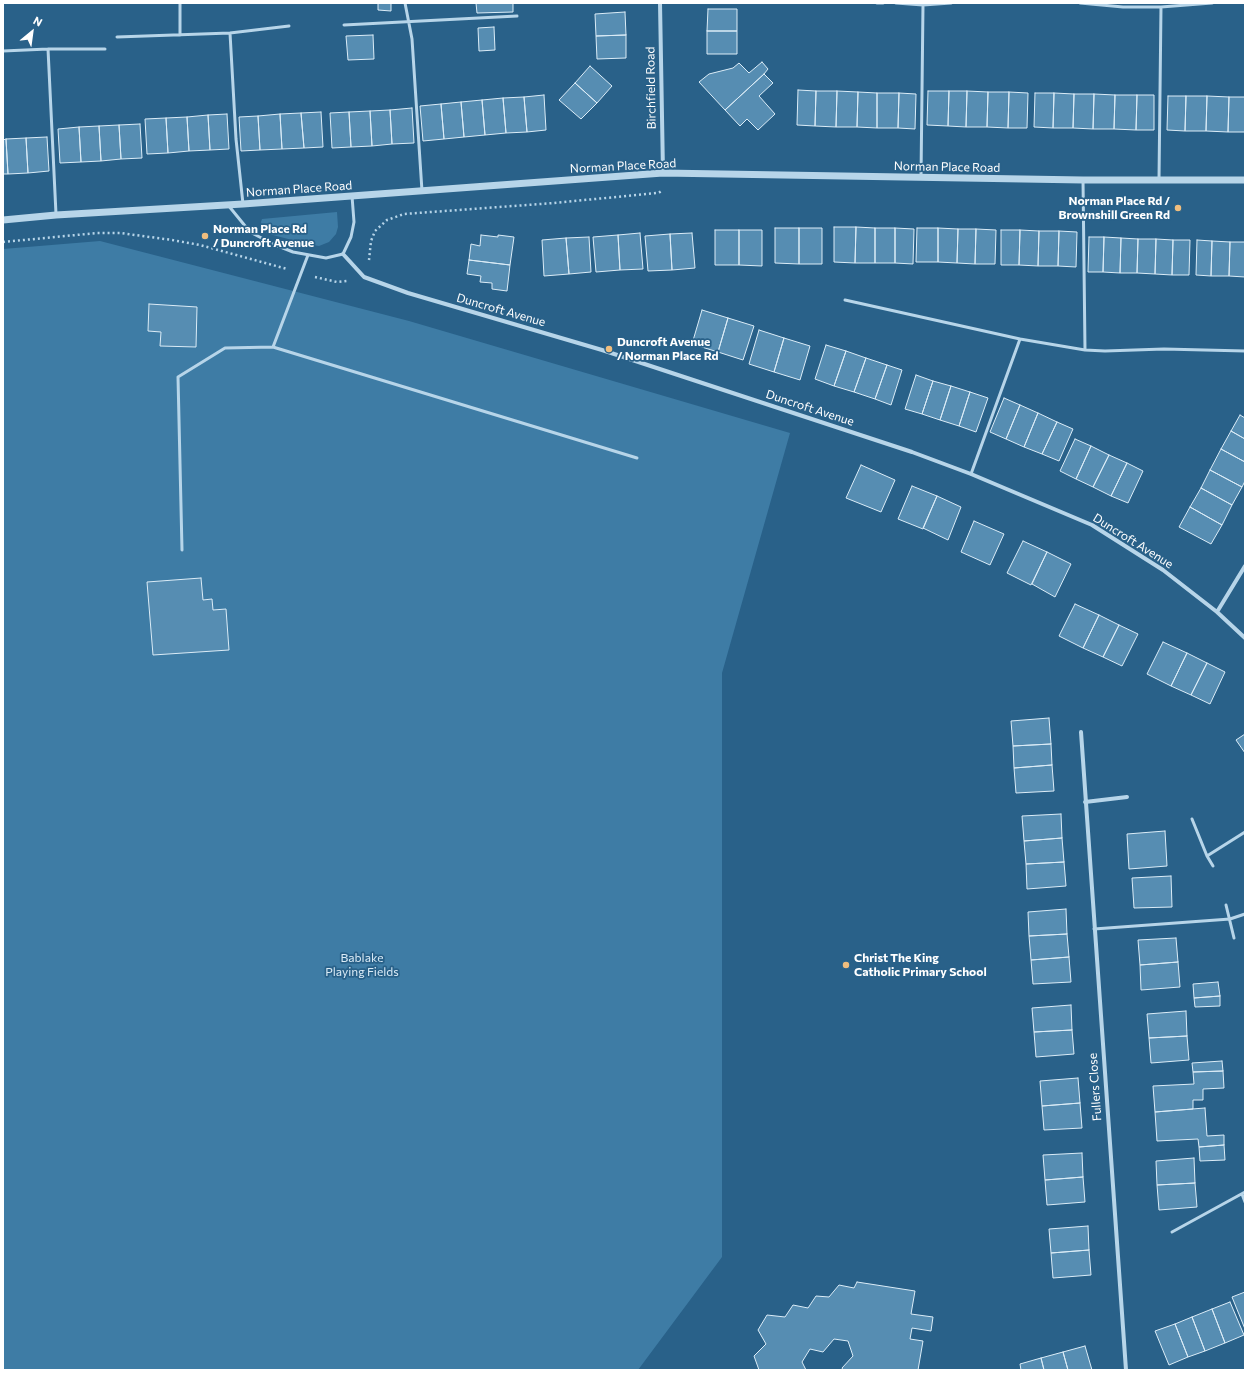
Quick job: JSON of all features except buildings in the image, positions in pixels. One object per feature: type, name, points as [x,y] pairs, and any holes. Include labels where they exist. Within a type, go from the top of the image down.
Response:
[{"type":"street","name":"Birchfield Road","points":[[660,3],[663,173]]},
{"type":"street","name":"Norman Place Road","points":[[3,220],[56,215],[243,204],[663,173],[1083,180],[1245,180]]},
{"type":"street","name":"Duncroft Avenue","points":[[343,254],[364,277],[408,293],[602,350],[912,452],[971,474],[1092,526],[1163,570],[1217,612],[1245,638]]},
{"type":"street","points":[[1217,612],[1245,566]]},
{"type":"street","name":"Fullers Close","points":[[1081,732],[1126,1370]]},
{"type":"street","points":[[1085,802],[1127,798]]},
{"type":"lane","points":[[180,3],[180,35]]},
{"type":"lane","points":[[405,3],[407,21],[412,39],[422,191]]},
{"type":"lane","points":[[877,3],[883,3]]},
{"type":"lane","points":[[896,3],[951,3]]},
{"type":"lane","points":[[1080,3],[1161,7],[1212,3]]},
{"type":"lane","points":[[922,177],[923,4]]},
{"type":"lane","points":[[1159,179],[1161,7]]},
{"type":"lane","points":[[344,25],[517,16]]},
{"type":"lane","points":[[117,37],[230,33],[289,26]]},
{"type":"lane","points":[[230,33],[236,139],[243,204]]},
{"type":"lane","points":[[48,49],[56,215]]},
{"type":"lane","points":[[3,51],[105,49]]},
{"type":"lane","points":[[1083,180],[1085,350]]},
{"type":"lane","points":[[228,205],[250,232],[293,252],[326,258],[343,254],[351,237],[354,222],[352,196]]},
{"type":"lane","points":[[273,347],[308,255]]},
{"type":"lane","points":[[845,300],[1020,339],[1085,350],[1105,351],[1164,349],[1245,351]]},
{"type":"lane","points":[[971,474],[1020,339]]},
{"type":"lane","points":[[182,550],[178,377],[225,348],[273,347],[637,458]]},
{"type":"lane","points":[[1192,819],[1207,856],[1213,866]]},
{"type":"lane","points":[[1207,856],[1245,832]]},
{"type":"lane","points":[[1226,905],[1234,938]]},
{"type":"lane","points":[[1094,929],[1230,919],[1245,914]]},
{"type":"lane","points":[[1172,1232],[1244,1193],[1245,1202]]},
{"type":"green space","points":[[337,212],[338,227],[336,234],[329,242],[319,246],[273,235],[267,233],[262,228],[262,219]]},
{"type":"green space","name":"Bablake Playing Fields","points":[[100,241],[409,321],[790,433],[722,673],[722,1257],[638,1370],[3,1370],[3,249]]},
{"type":"place","name":"Norman Place Rd / Brownshill Green Rd","points":[[1178,208]]},
{"type":"place","name":"Norman Place Rd / Duncroft Avenue","points":[[205,236]]},
{"type":"place","name":"Duncroft Avenue / Norman Place Rd","points":[[609,349]]},
{"type":"place","name":"Christ The King Catholic Primary School","points":[[846,965]]}]
